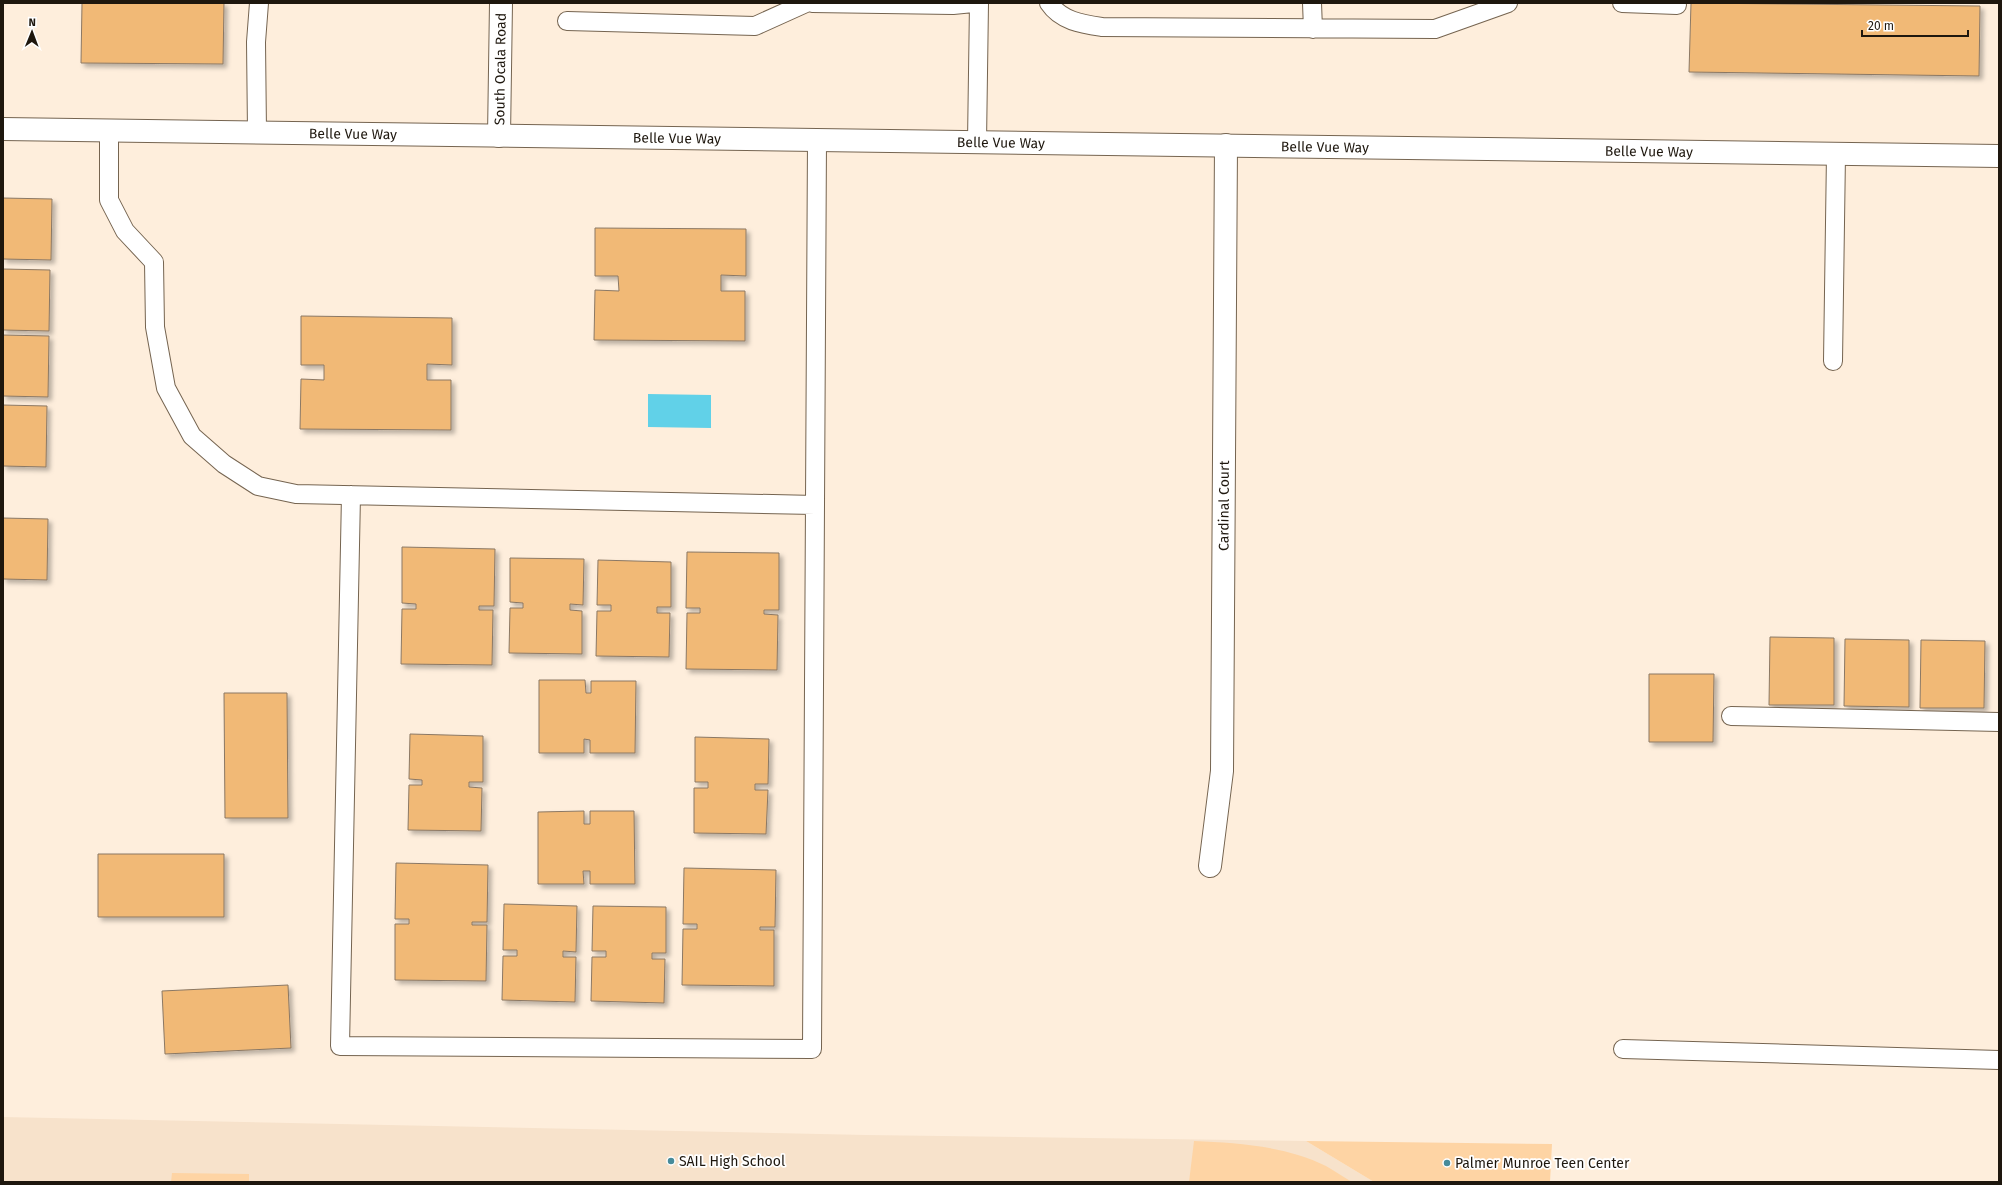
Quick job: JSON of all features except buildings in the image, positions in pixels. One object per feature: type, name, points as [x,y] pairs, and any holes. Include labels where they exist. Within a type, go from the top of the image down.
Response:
[{"type":"street","name":"South Ocala Road","points":[[499,136],[501,3]]},
{"type":"street","name":"Belle Vue Way","points":[[3,129],[1999,156]]},
{"type":"street","name":"Cardinal Court","points":[[1210,866],[1222,771],[1226,146]]},
{"type":"lane","points":[[257,132],[256,42],[259,3]]},
{"type":"lane","points":[[567,21],[755,26],[806,3]]},
{"type":"lane","points":[[812,3],[953,6],[974,3]]},
{"type":"lane","points":[[977,142],[979,3]]},
{"type":"lane","points":[[1049,3],[1056,12],[1076,22],[1102,28],[1313,29],[1435,29],[1508,3]]},
{"type":"lane","points":[[1312,3],[1313,29]]},
{"type":"lane","points":[[1622,3],[1677,5]]},
{"type":"lane","points":[[109,130],[109,200],[125,231],[154,262],[155,327],[166,388],[192,436],[224,464],[258,486],[296,494],[815,505]]},
{"type":"lane","points":[[351,495],[340,1046],[812,1049],[817,140]]},
{"type":"lane","points":[[1833,361],[1836,154]]},
{"type":"lane","points":[[1731,716],[1999,722]]},
{"type":"lane","points":[[1623,1049],[1999,1060]]},
{"type":"shaded area","name":"SAIL High School","points":[[3,1117],[866,1135],[1306,1141],[1374,1182],[3,1182]]},
{"type":"shaded area","points":[[1194,1141],[1262,1147],[1295,1154],[1326,1166],[1352,1182],[1189,1182]]},
{"type":"shaded area","name":"Palmer Munroe Teen Center","points":[[1306,1141],[1552,1144],[1550,1182],[1374,1182]]},
{"type":"shaded area","points":[[172,1173],[249,1174],[249,1182],[171,1182]]},
{"type":"water","points":[[648,394],[711,395],[711,428],[648,427]]},
{"type":"place","name":"SAIL High School","points":[[671,1161]]},
{"type":"place","name":"Palmer Munroe Teen Center","points":[[1447,1163]]}]
